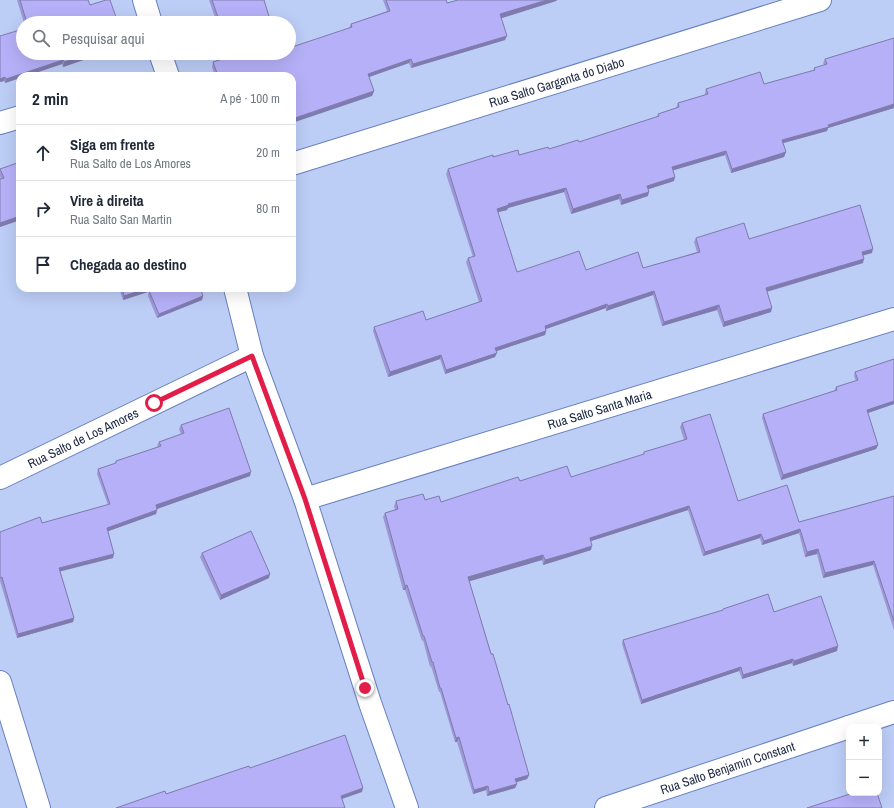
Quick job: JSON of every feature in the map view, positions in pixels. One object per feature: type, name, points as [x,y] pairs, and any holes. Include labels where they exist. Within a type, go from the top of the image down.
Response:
[{"type":"street","points":[[144,0],[149,16]]},
{"type":"street","name":"Rua Salto Garganta do Diabo","points":[[296,163],[820,0]]},
{"type":"street","points":[[0,123],[16,118]]},
{"type":"street","points":[[236,292],[252,356],[305,499],[370,703],[407,808]]},
{"type":"street","name":"Rua Salto Santa Maria","points":[[305,499],[894,319]]},
{"type":"street","name":"Rua Salto de Los Amores","points":[[0,478],[252,356]]},
{"type":"street","points":[[0,682],[39,808]]},
{"type":"street","name":"Rua Salto Benjamin Constant","points":[[858,724],[894,712]]},
{"type":"street","name":"Rua Salto Benjamin Constant","points":[[606,808],[846,728]]},
{"type":"building","points":[[20,0],[88,0],[90,5],[110,0],[116,16],[25,16]]},
{"type":"building","points":[[212,0],[264,0],[269,16],[218,16]]},
{"type":"building","points":[[386,0],[446,0],[447,3],[458,0],[547,0],[500,14],[507,36],[413,64],[411,59],[368,74],[374,91],[296,118],[296,72],[217,72],[213,62],[219,60],[296,60],[296,46],[352,27],[351,24],[390,11]]},
{"type":"building","points":[[16,31],[16,60],[63,60],[27,72],[16,72],[16,76],[6,79],[5,77],[0,79],[0,36]]},
{"type":"building","points":[[894,38],[894,104],[828,125],[829,127],[782,140],[786,152],[732,169],[726,151],[672,167],[675,177],[647,186],[649,192],[622,200],[620,194],[573,209],[566,188],[508,204],[509,205],[497,209],[517,272],[579,251],[586,270],[638,252],[643,268],[700,252],[696,238],[744,223],[749,239],[860,205],[873,249],[862,252],[864,259],[766,288],[772,308],[724,322],[719,305],[664,322],[654,291],[608,306],[607,304],[545,326],[546,331],[495,348],[497,353],[446,370],[441,355],[390,372],[374,327],[423,311],[426,320],[482,301],[468,258],[475,256],[448,169],[493,155],[493,157],[518,150],[519,155],[548,147],[549,149],[578,140],[579,142],[659,116],[658,114],[679,107],[678,103],[708,94],[706,89],[760,72],[764,84],[815,70],[814,68],[827,64],[825,59]]},
{"type":"building","points":[[16,163],[16,217],[0,223],[0,179],[4,178],[0,169]]},
{"type":"building","points":[[123,292],[136,292],[124,296]]},
{"type":"building","points":[[149,292],[202,292],[203,296],[159,314]]},
{"type":"building","points":[[894,359],[894,401],[867,410],[878,445],[783,475],[763,414],[837,390],[836,387],[858,380],[855,372]]},
{"type":"building","points":[[229,408],[251,472],[156,505],[157,510],[107,528],[114,554],[59,568],[74,618],[18,634],[2,577],[0,578],[0,532],[40,517],[42,523],[110,504],[98,469],[116,463],[116,461],[161,446],[159,442],[184,433],[181,425]]},
{"type":"building","points":[[710,414],[738,501],[787,485],[799,522],[894,496],[894,621],[874,561],[825,573],[818,549],[807,552],[800,529],[764,541],[761,534],[705,552],[689,506],[590,538],[592,546],[545,560],[543,555],[468,577],[491,654],[493,654],[508,705],[509,704],[529,775],[515,779],[517,784],[489,792],[488,786],[474,790],[459,737],[456,738],[433,662],[407,585],[405,586],[385,513],[398,509],[396,501],[423,494],[425,500],[439,496],[441,502],[518,477],[520,481],[567,466],[571,477],[687,439],[682,423]]},
{"type":"building","points":[[251,531],[270,574],[221,595],[202,553]]},
{"type":"building","points":[[768,594],[774,612],[821,596],[838,646],[794,661],[793,659],[743,675],[741,667],[642,700],[623,640],[723,610]]},
{"type":"building","points":[[345,735],[363,788],[341,796],[345,808],[116,808],[165,791],[166,794],[249,766],[250,768]]},
{"type":"building","points":[[846,795],[878,796],[882,808],[807,808]]},
{"type":"route","points":[[154,403],[252,356],[305,499],[365,688]]}]
